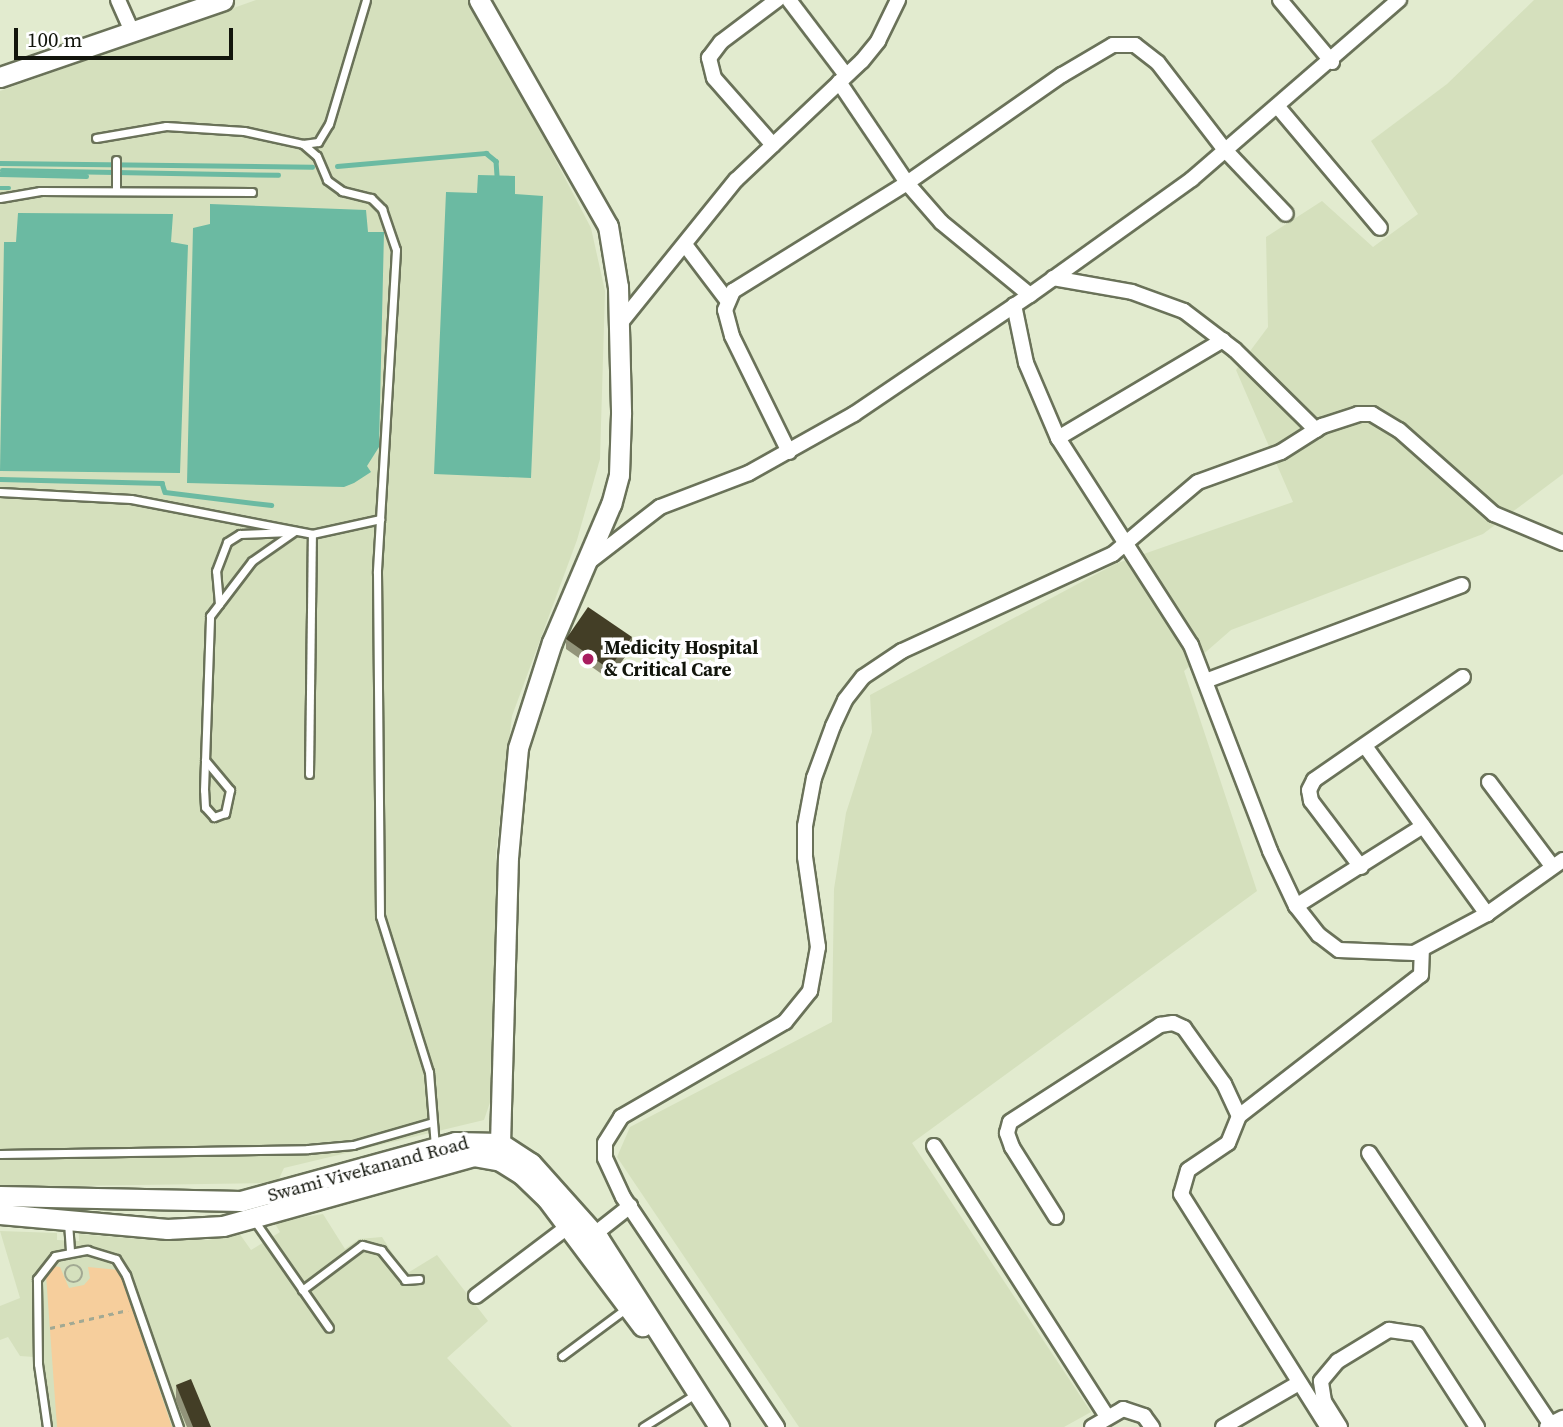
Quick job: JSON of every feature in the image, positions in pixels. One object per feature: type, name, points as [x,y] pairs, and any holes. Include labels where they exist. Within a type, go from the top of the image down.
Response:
[{"type":"street","points":[[118,0],[131,29]]},
{"type":"street","points":[[0,77],[199,4],[223,0]]},
{"type":"street","points":[[479,0],[599,204],[616,269],[618,327],[619,475],[601,533],[583,566],[531,699],[518,748],[508,856],[500,1143]]},
{"type":"street","points":[[774,145],[714,78],[709,58],[721,42],[777,0]]},
{"type":"street","points":[[789,0],[843,78],[907,183],[961,241],[1030,295]]},
{"type":"street","points":[[618,327],[686,246],[736,180],[878,41],[898,0]]},
{"type":"street","points":[[1280,0],[1332,62]]},
{"type":"street","points":[[583,566],[660,507],[723,484],[789,452],[854,414],[1030,295],[1225,150],[1332,62],[1395,1]]},
{"type":"street","points":[[727,300],[745,283],[907,183],[1062,75],[1125,42],[1144,50],[1158,63],[1225,150],[1286,214]]},
{"type":"street","points":[[1278,107],[1380,228]]},
{"type":"street","points":[[686,246],[727,300],[732,336],[789,452]]},
{"type":"street","points":[[1054,278],[1166,303],[1223,340],[1316,430]]},
{"type":"street","points":[[1014,305],[1026,363],[1058,438],[1178,621],[1208,680],[1265,839],[1296,906],[1319,935],[1339,950],[1390,954],[1422,951],[1487,914],[1558,863],[1489,782]]},
{"type":"street","points":[[1058,438],[1223,340]]},
{"type":"street","points":[[777,1427],[630,1206],[605,1158],[611,1129],[621,1117],[785,1022],[810,990],[818,947],[805,857],[805,826],[814,778],[845,700],[881,662],[1128,544],[1198,482],[1281,452],[1316,430],[1358,414],[1383,419],[1494,514],[1563,543]]},
{"type":"street","points":[[1208,680],[1462,585]]},
{"type":"street","points":[[1362,867],[1320,813],[1308,790],[1322,773],[1463,677]]},
{"type":"street","points":[[1365,746],[1487,914]]},
{"type":"street","points":[[1296,906],[1362,867],[1423,826]]},
{"type":"street","points":[[1328,1427],[1181,1194],[1188,1170],[1227,1143],[1239,1116],[1420,975],[1422,951]]},
{"type":"street","points":[[1056,1217],[1012,1147],[1007,1133],[1010,1122],[1160,1025],[1173,1023],[1184,1028],[1224,1084],[1239,1116]]},
{"type":"street","name":"Swami Vivekanand Road","points":[[0,1196],[241,1201],[435,1147],[481,1139],[500,1143],[531,1163],[589,1238],[634,1302],[692,1396],[719,1427]]},
{"type":"street","points":[[934,1146],[1107,1417]]},
{"type":"street","points":[[1369,1153],[1554,1424]]},
{"type":"street","name":"Swami Vivekanand Road","points":[[253,1219],[473,1156],[500,1161],[521,1174],[569,1226],[589,1238]]},
{"type":"street","points":[[589,1238],[630,1206]]},
{"type":"street","points":[[0,1214],[167,1229],[253,1219]]},
{"type":"street","points":[[476,1296],[569,1226]]},
{"type":"street","points":[[1340,1427],[1324,1401],[1321,1381],[1338,1362],[1389,1330],[1417,1334],[1477,1427]]},
{"type":"street","points":[[1223,1427],[1299,1383]]},
{"type":"street","name":"Swami Vivekanand Road","points":[[692,1396],[704,1427]]},
{"type":"street","points":[[1092,1427],[1107,1417],[1134,1410],[1152,1427]]},
{"type":"lane","points":[[96,138],[166,126],[244,131],[303,144],[318,142],[329,124],[366,0]]},
{"type":"lane","points":[[303,144],[317,156],[327,180],[342,191],[371,198],[382,208],[396,250],[377,572],[380,916],[420,1036],[429,1072],[435,1147]]},
{"type":"lane","points":[[116,160],[116,191]]},
{"type":"lane","points":[[0,198],[40,191],[252,192]]},
{"type":"lane","points":[[0,492],[131,499],[312,534],[380,519]]},
{"type":"lane","points":[[205,760],[230,790],[225,813],[214,817],[205,807],[205,760],[210,616],[252,561],[295,531]]},
{"type":"lane","points":[[219,604],[216,571],[227,542],[240,534],[270,536],[295,531]]},
{"type":"lane","points":[[309,774],[312,534]]},
{"type":"lane","points":[[0,1154],[308,1149],[353,1145],[433,1122]]},
{"type":"lane","points":[[253,1219],[329,1328]]},
{"type":"lane","points":[[68,1221],[70,1252]]},
{"type":"lane","points":[[302,1290],[362,1245],[381,1250],[405,1280],[419,1279]]},
{"type":"lane","points":[[47,1427],[38,1331],[37,1279],[55,1255],[87,1250],[116,1259],[138,1308],[179,1427]]},
{"type":"lane","points":[[562,1356],[634,1302]]},
{"type":"lane","points":[[643,1427],[692,1396]]},
{"type":"path","points":[[69,1266],[83,1270],[79,1283],[66,1278],[69,1266]]},
{"type":"path","points":[[38,1331],[138,1308]]},
{"type":"shaded area","points":[[256,0],[472,0],[591,228],[605,291],[600,459],[577,540],[512,716],[496,852],[495,1088],[484,1120],[284,1168],[277,1183],[0,1187],[0,91]]},
{"type":"shaded area","points":[[1534,0],[1563,0],[1563,474],[1483,534],[1231,630],[1184,671],[1257,891],[912,1143],[1091,1412],[1064,1427],[799,1427],[617,1157],[630,1127],[832,1022],[834,889],[846,813],[872,732],[870,695],[1115,564],[1293,502],[1236,370],[1268,327],[1266,237],[1322,201],[1373,247],[1418,214],[1371,141],[1447,84]]},
{"type":"shaded area","points":[[323,1214],[345,1249],[359,1239],[382,1237],[406,1274],[437,1255],[488,1321],[447,1358],[512,1427],[42,1427],[34,1357],[20,1356],[8,1337],[0,1340],[0,1306],[20,1298],[0,1231],[57,1233],[57,1240],[79,1241],[79,1234],[151,1240],[208,1240],[239,1233],[251,1250],[280,1232],[274,1222]]},
{"type":"shaded area","points":[[53,1266],[60,1267],[69,1288],[84,1285],[90,1278],[88,1267],[119,1270],[172,1427],[57,1427],[46,1275]]},
{"type":"water","points":[[478,175],[515,176],[515,194],[543,196],[531,478],[434,474],[446,192],[477,193]]},
{"type":"water","points":[[210,204],[366,210],[368,232],[384,232],[379,447],[367,466],[371,472],[354,483],[344,487],[187,483],[193,228],[210,224]]},
{"type":"water","points":[[18,213],[173,214],[171,242],[188,245],[180,473],[0,471],[4,242],[16,242]]},
{"type":"building","points":[[588,607],[632,637],[609,669],[566,639]]},
{"type":"building","points":[[191,1379],[211,1427],[193,1427],[176,1385]]},
{"type":"waterway","points":[[337,166],[486,153],[496,161],[497,176]]},
{"type":"waterway","points":[[0,163],[312,167]]},
{"type":"waterway","points":[[2,170],[278,175]]},
{"type":"waterway","points":[[0,174],[86,176]]},
{"type":"waterway","points":[[0,188],[9,188]]},
{"type":"waterway","points":[[0,479],[162,483],[165,492],[271,505]]},
{"type":"place","name":"Medicity Hospital & Critical Care","points":[[588,659]]}]
